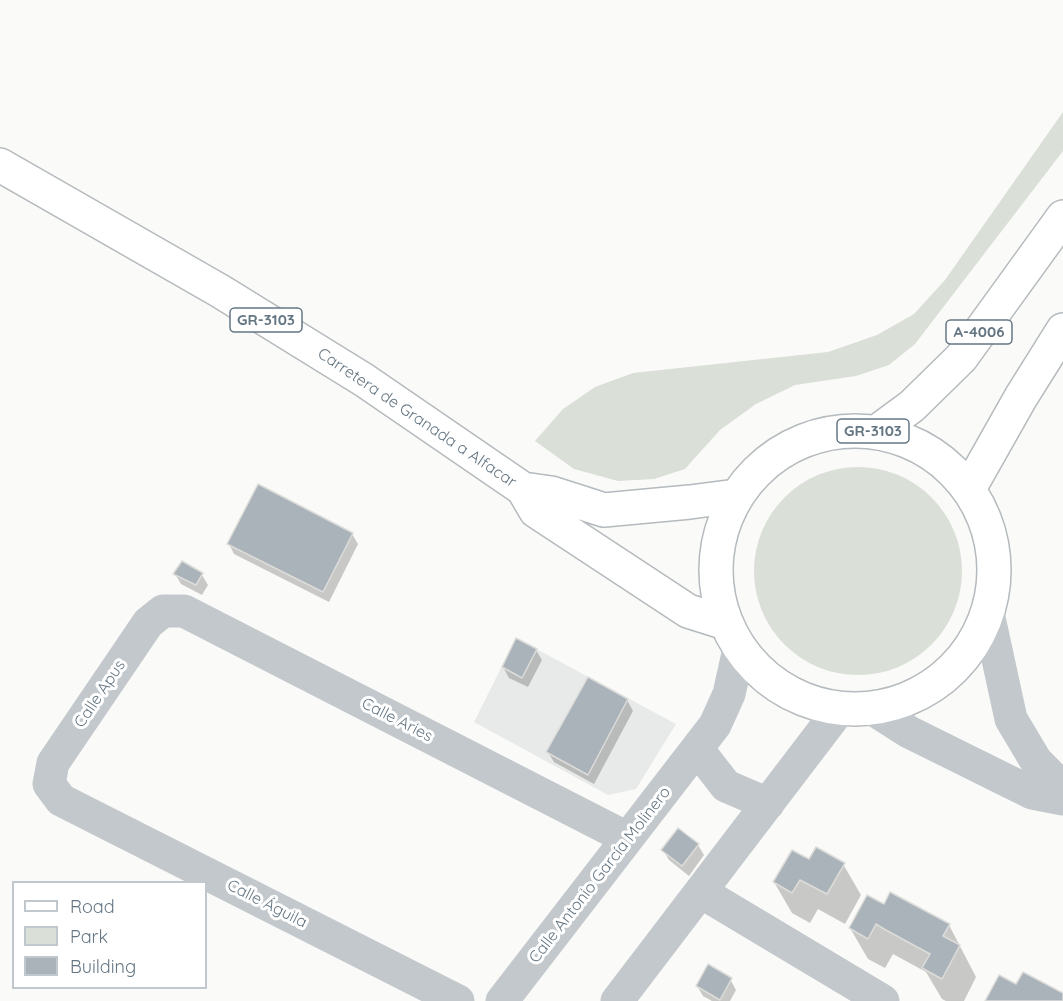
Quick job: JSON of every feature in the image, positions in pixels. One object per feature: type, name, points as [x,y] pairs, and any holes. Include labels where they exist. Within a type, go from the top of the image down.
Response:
[{"type":"main road","name":"Carretera de Granada a Alfacar","points":[[0,165],[220,291],[364,380],[523,489],[536,511],[688,611],[732,636]]},
{"type":"main road","name":"A-4006","points":[[878,431],[912,406],[961,358],[1063,217]]},
{"type":"main road","points":[[969,489],[1021,397],[1063,330]]},
{"type":"main road","name":"GR-3103","points":[[837,430],[878,431],[913,442],[937,457],[969,489],[988,528],[995,570],[988,613],[971,649],[944,678],[911,698],[873,710],[839,710],[799,699],[763,676],[732,636],[715,580],[719,536],[736,495],[763,464],[797,442],[837,430]]},
{"type":"main road","name":"Carretera de Granada a Alfacar","points":[[523,489],[551,493],[604,510],[736,495]]},
{"type":"street","name":"Calle Apus","points":[[49,784],[53,763],[148,623],[163,611]]},
{"type":"street","name":"Calle Aries","points":[[163,611],[184,611],[627,838]]},
{"type":"street","name":"GR-3103","points":[[988,613],[1011,719],[1036,761],[1063,788]]},
{"type":"street","name":"Calle Antonio García Molinero","points":[[502,1001],[716,725],[729,694],[732,636]]},
{"type":"street","points":[[617,1001],[839,710]]},
{"type":"street","points":[[873,710],[909,732],[1032,794],[1063,799]]},
{"type":"street","points":[[698,750],[726,786],[768,804]]},
{"type":"street","name":"Calle Águila","points":[[49,784],[61,800],[458,1001]]},
{"type":"street","points":[[701,892],[883,1001]]},
{"type":"shaded area","points":[[516,638],[676,724],[636,789],[608,795],[474,722]]},
{"type":"green space","points":[[1063,112],[1063,151],[915,344],[889,365],[856,376],[795,385],[756,404],[720,430],[685,469],[654,479],[618,481],[574,469],[535,441],[563,409],[595,387],[633,373],[828,352],[877,335],[914,314],[945,280]]},
{"type":"green space","points":[[848,467],[868,467],[888,471],[907,479],[932,497],[945,513],[954,531],[962,561],[958,601],[954,611],[945,629],[932,645],[916,658],[888,671],[868,675],[848,675],[828,671],[809,663],[792,652],[777,637],[758,601],[754,581],[754,561],[758,541],[766,522],[777,505],[792,490],[828,471]]},
{"type":"building","points":[[258,484],[353,533],[323,592],[227,544]]},
{"type":"building","points":[[182,561],[203,573],[196,585],[173,574]]},
{"type":"building","points":[[516,638],[537,649],[522,678],[502,667]]},
{"type":"building","points":[[588,677],[628,699],[588,775],[546,752]]},
{"type":"building","points":[[678,828],[699,844],[682,866],[661,850]]},
{"type":"building","points":[[816,847],[845,863],[827,894],[800,880],[792,893],[773,882],[792,850],[809,859]]},
{"type":"building","points":[[890,892],[950,924],[943,936],[960,945],[942,979],[922,968],[930,954],[876,924],[868,939],[849,928],[867,895],[884,904]]},
{"type":"building","points":[[708,964],[732,978],[720,1000],[696,986]]},
{"type":"building","points":[[1023,972],[1063,993],[1063,1001],[985,1001],[999,975],[1016,984]]}]
